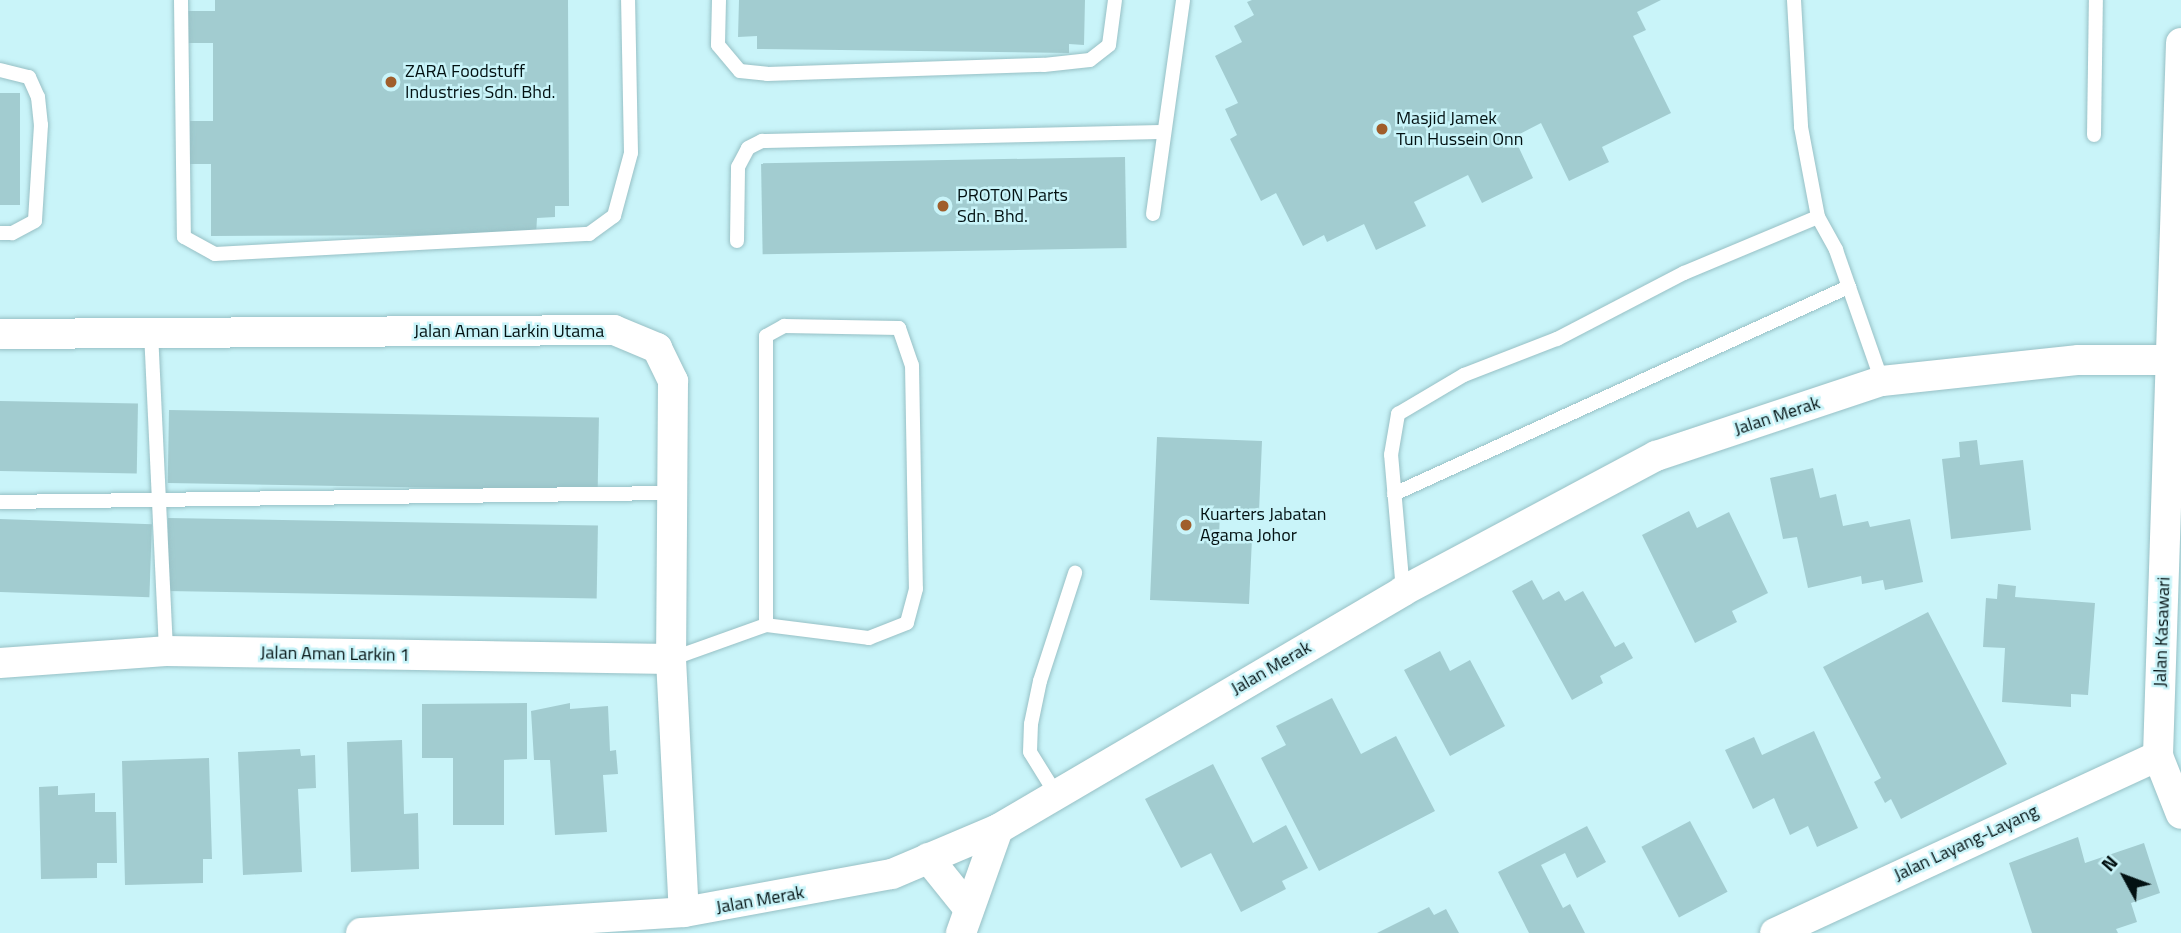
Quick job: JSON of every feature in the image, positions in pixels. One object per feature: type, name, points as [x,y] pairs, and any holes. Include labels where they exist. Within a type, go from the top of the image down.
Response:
[{"type":"street","name":"Jalan Kasawari","points":[[2181,43],[2178,236],[2170,360],[2174,446],[2158,756],[2181,814]]},
{"type":"street","name":"Jalan Aman Larkin Utama","points":[[0,334],[614,330],[657,348],[673,381],[671,659],[684,912]]},
{"type":"street","name":"Jalan Merak","points":[[361,933],[507,929],[684,912],[892,874],[998,829],[1403,591],[1656,456],[1882,381],[2079,360],[2170,360]]},
{"type":"street","name":"Jalan Aman Larkin 1","points":[[0,663],[166,651],[671,659]]},
{"type":"street","name":"Jalan Layang-Layang","points":[[1775,933],[2158,756]]},
{"type":"street","points":[[965,921],[998,829]]},
{"type":"street","points":[[928,859],[965,921]]},
{"type":"lane","points":[[181,0],[184,237],[215,254],[589,234],[614,216],[631,153],[628,0]]},
{"type":"lane","points":[[719,0],[718,45],[740,71],[767,74],[1044,65],[1090,60],[1109,46],[1115,0]]},
{"type":"lane","points":[[1153,214],[1182,0]]},
{"type":"lane","points":[[1794,0],[1801,127],[1818,217],[1849,287],[1882,381]]},
{"type":"lane","points":[[2094,135],[2096,0]]},
{"type":"lane","points":[[0,70],[29,77],[38,97],[41,125],[35,221],[20,230],[0,233]]},
{"type":"lane","points":[[737,241],[738,167],[748,148],[762,141],[1164,132]]},
{"type":"lane","points":[[1403,591],[1391,455],[1398,414],[1464,375],[1557,339],[1684,273],[1818,217]]},
{"type":"lane","points":[[1394,494],[1849,287]]},
{"type":"lane","points":[[671,659],[766,625],[869,638],[907,623],[916,589],[912,365],[900,328],[784,326],[766,336],[766,625]]},
{"type":"lane","points":[[151,332],[166,651]]},
{"type":"lane","points":[[0,502],[158,502],[674,493]]},
{"type":"lane","points":[[1056,794],[1030,752],[1031,724],[1040,681],[1075,573]]},
{"type":"building","name":"ZARA Foodstuff Industries Sdn. Bhd.","points":[[215,0],[568,0],[569,206],[555,206],[555,217],[537,218],[536,235],[211,236],[211,164],[190,164],[190,121],[213,121],[213,43],[181,43],[182,11],[215,11]]},
{"type":"building","points":[[739,0],[1085,0],[1084,45],[1069,44],[1069,53],[757,49],[757,36],[738,37]]},
{"type":"building","name":"Masjid Jamek Tun Hussein Onn","points":[[1661,0],[1637,12],[1646,30],[1633,36],[1671,113],[1602,147],[1609,162],[1569,181],[1541,123],[1514,137],[1533,178],[1482,203],[1468,175],[1414,202],[1426,226],[1376,250],[1364,224],[1327,242],[1324,235],[1303,246],[1276,193],[1261,201],[1230,139],[1237,135],[1225,109],[1238,103],[1215,56],[1242,42],[1234,26],[1254,15],[1247,2]]},
{"type":"building","points":[[0,93],[20,93],[20,205],[0,205]]},
{"type":"building","name":"PROTON Parts Sdn. Bhd.","points":[[1125,157],[1127,248],[763,254],[761,163]]},
{"type":"building","points":[[0,401],[138,403],[137,473],[0,471]]},
{"type":"building","points":[[169,410],[599,418],[598,490],[168,483]]},
{"type":"building","name":"Kuarters Jabatan Agama Johor","points":[[1157,437],[1262,441],[1259,512],[1220,511],[1219,537],[1252,538],[1249,604],[1150,600]]},
{"type":"building","points":[[1977,440],[1980,465],[2023,460],[2031,530],[1951,539],[1942,459],[1960,457],[1959,442]]},
{"type":"building","points":[[1813,468],[1820,498],[1836,494],[1843,526],[1868,521],[1870,527],[1910,519],[1923,582],[1885,590],[1883,580],[1862,584],[1861,576],[1808,588],[1797,537],[1783,539],[1770,478]]},
{"type":"building","points":[[1689,511],[1697,528],[1729,512],[1768,593],[1732,611],[1737,622],[1695,643],[1642,535]]},
{"type":"building","points":[[168,518],[598,526],[597,598],[167,591]]},
{"type":"building","points":[[0,519],[152,524],[149,597],[0,592]]},
{"type":"building","points":[[1532,580],[1543,600],[1559,591],[1565,601],[1583,591],[1615,647],[1624,642],[1633,658],[1600,676],[1603,683],[1572,700],[1512,591]]},
{"type":"building","points":[[1998,584],[2016,586],[2015,597],[2095,603],[2088,695],[2071,694],[2071,707],[2002,702],[2005,648],[1983,647],[1986,598],[1997,599]]},
{"type":"building","points":[[1928,612],[2007,764],[1901,819],[1891,799],[1885,803],[1874,782],[1881,778],[1823,667]]},
{"type":"building","points":[[1440,651],[1450,671],[1470,660],[1505,726],[1450,756],[1404,670]]},
{"type":"building","points":[[1332,698],[1361,754],[1396,736],[1435,811],[1319,871],[1261,758],[1286,745],[1276,726]]},
{"type":"building","points":[[527,703],[527,759],[504,760],[504,825],[453,825],[453,758],[422,758],[422,704]]},
{"type":"building","points":[[570,703],[570,709],[608,706],[610,751],[616,750],[618,774],[603,775],[607,832],[555,835],[550,760],[534,760],[531,711]]},
{"type":"building","points":[[1814,731],[1858,828],[1817,847],[1808,826],[1790,835],[1774,798],[1753,809],[1725,750],[1754,737],[1762,755]]},
{"type":"building","points":[[402,740],[404,814],[418,813],[419,869],[351,872],[347,742]]},
{"type":"building","points":[[300,749],[301,756],[315,755],[316,788],[298,789],[302,872],[243,875],[238,752]]},
{"type":"building","points":[[209,758],[212,859],[203,859],[203,883],[125,885],[122,761]]},
{"type":"building","points":[[1213,764],[1253,843],[1286,825],[1308,868],[1282,881],[1286,889],[1241,912],[1211,853],[1181,868],[1145,799]]},
{"type":"building","points":[[58,786],[58,795],[95,793],[95,812],[116,812],[117,863],[97,863],[97,878],[41,879],[39,787]]},
{"type":"building","points":[[1690,821],[1728,892],[1679,917],[1641,847]]},
{"type":"building","points":[[1587,826],[1606,862],[1577,878],[1565,853],[1541,865],[1563,908],[1570,904],[1585,933],[1529,933],[1498,872]]},
{"type":"building","points":[[2078,837],[2085,863],[2144,843],[2160,893],[2131,903],[2137,922],[2116,929],[2118,933],[2032,933],[2009,863]]},
{"type":"building","points":[[1429,907],[1434,915],[1446,909],[1459,933],[1377,933]]},
{"type":"place","name":"ZARA Foodstuff Industries Sdn. Bhd.","points":[[391,82]]},
{"type":"place","name":"Masjid Jamek Tun Hussein Onn","points":[[1382,129]]},
{"type":"place","name":"PROTON Parts Sdn. Bhd.","points":[[943,206]]},
{"type":"place","name":"Kuarters Jabatan Agama Johor","points":[[1186,525]]}]
